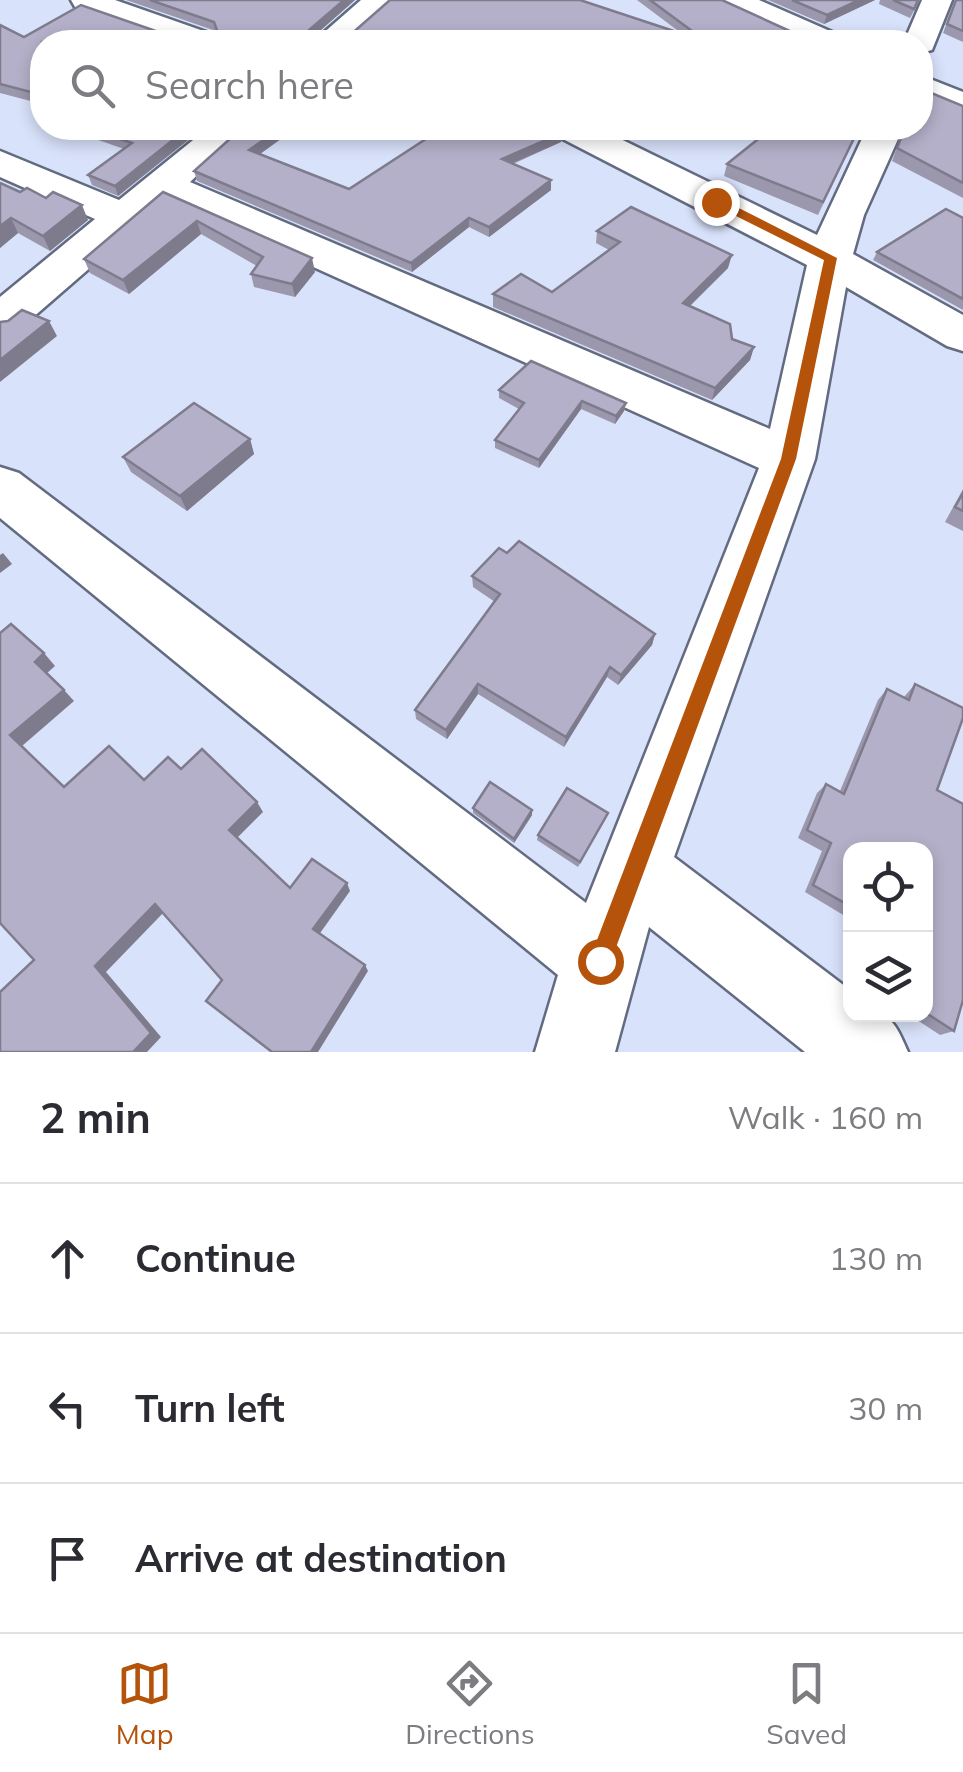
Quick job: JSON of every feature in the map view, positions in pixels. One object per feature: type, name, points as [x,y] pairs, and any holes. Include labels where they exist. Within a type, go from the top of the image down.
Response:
[{"type":"street","points":[[86,0],[170,30]]},
{"type":"street","points":[[357,30],[380,0]]},
{"type":"street","points":[[733,0],[800,30]]},
{"type":"street","points":[[925,30],[936,0]]},
{"type":"street","points":[[933,91],[963,106]]},
{"type":"street","points":[[0,321],[216,140]]},
{"type":"street","points":[[594,140],[830,258],[963,335]]},
{"type":"street","points":[[574,1052],[600,961],[789,459],[830,258],[844,216],[879,140]]},
{"type":"street","points":[[0,163],[124,217]]},
{"type":"street","points":[[164,184],[789,459]]},
{"type":"street","points":[[0,488],[600,961]]},
{"type":"street","points":[[634,870],[868,1052]]},
{"type":"building","points":[[150,0],[344,0],[309,30],[217,30],[214,22]]},
{"type":"building","points":[[390,0],[580,0],[671,30],[356,30]]},
{"type":"building","points":[[650,0],[722,0],[788,30],[691,30]]},
{"type":"building","points":[[792,0],[859,0],[827,15]]},
{"type":"building","points":[[893,0],[918,0],[914,9]]},
{"type":"building","points":[[956,0],[963,0],[963,31],[947,24]]},
{"type":"building","points":[[81,5],[153,30],[36,30]]},
{"type":"building","points":[[0,25],[24,37],[30,34],[30,92],[0,84]]},
{"type":"building","points":[[933,94],[963,106],[963,183],[897,148],[900,140],[933,140]]},
{"type":"building","points":[[123,140],[173,140],[115,186],[88,175],[132,143]]},
{"type":"building","points":[[229,140],[264,140],[249,150],[349,189],[424,140],[546,140],[502,159],[551,180],[489,227],[469,218],[411,263],[194,171]]},
{"type":"building","points":[[757,140],[853,140],[823,202],[727,164]]},
{"type":"building","points":[[0,183],[20,192],[27,188],[46,198],[53,192],[82,205],[43,236],[11,218],[0,226]]},
{"type":"building","points":[[163,192],[312,258],[292,284],[251,274],[263,257],[197,221],[123,280],[84,259]]},
{"type":"building","points":[[631,207],[732,255],[683,303],[730,324],[732,339],[754,347],[715,388],[493,294],[521,274],[552,292],[620,242],[597,231]]},
{"type":"building","points":[[946,209],[963,218],[963,299],[877,252]]},
{"type":"building","points":[[22,310],[49,321],[0,360],[0,322]]},
{"type":"building","points":[[531,361],[626,403],[616,416],[582,401],[539,460],[495,440],[524,403],[499,390]]},
{"type":"building","points":[[194,403],[250,439],[180,496],[123,457]]},
{"type":"building","points":[[963,493],[963,511],[955,507]]},
{"type":"building","points":[[519,541],[655,634],[621,675],[610,667],[566,737],[478,684],[446,730],[415,710],[500,594],[472,576],[499,548],[507,553]]},
{"type":"building","points":[[11,624],[44,653],[35,662],[64,690],[10,735],[64,787],[109,746],[144,780],[168,757],[181,769],[202,749],[257,802],[229,830],[290,888],[312,859],[347,883],[313,929],[365,965],[311,1052],[272,1052],[206,1001],[222,980],[155,904],[95,966],[151,1033],[133,1052],[0,1052],[0,992],[34,960],[0,923],[0,633]]},
{"type":"building","points":[[915,684],[963,708],[963,718],[937,790],[963,804],[963,1000],[954,1031],[933,1018],[933,842],[843,842],[843,902],[813,885],[831,843],[807,830],[826,784],[844,794],[887,689],[909,700]]},
{"type":"building","points":[[490,782],[532,810],[514,839],[473,808]]},
{"type":"building","points":[[567,788],[608,813],[580,862],[538,835]]},
{"type":"route","points":[[600,961],[789,459],[830,258],[716,202]]}]
